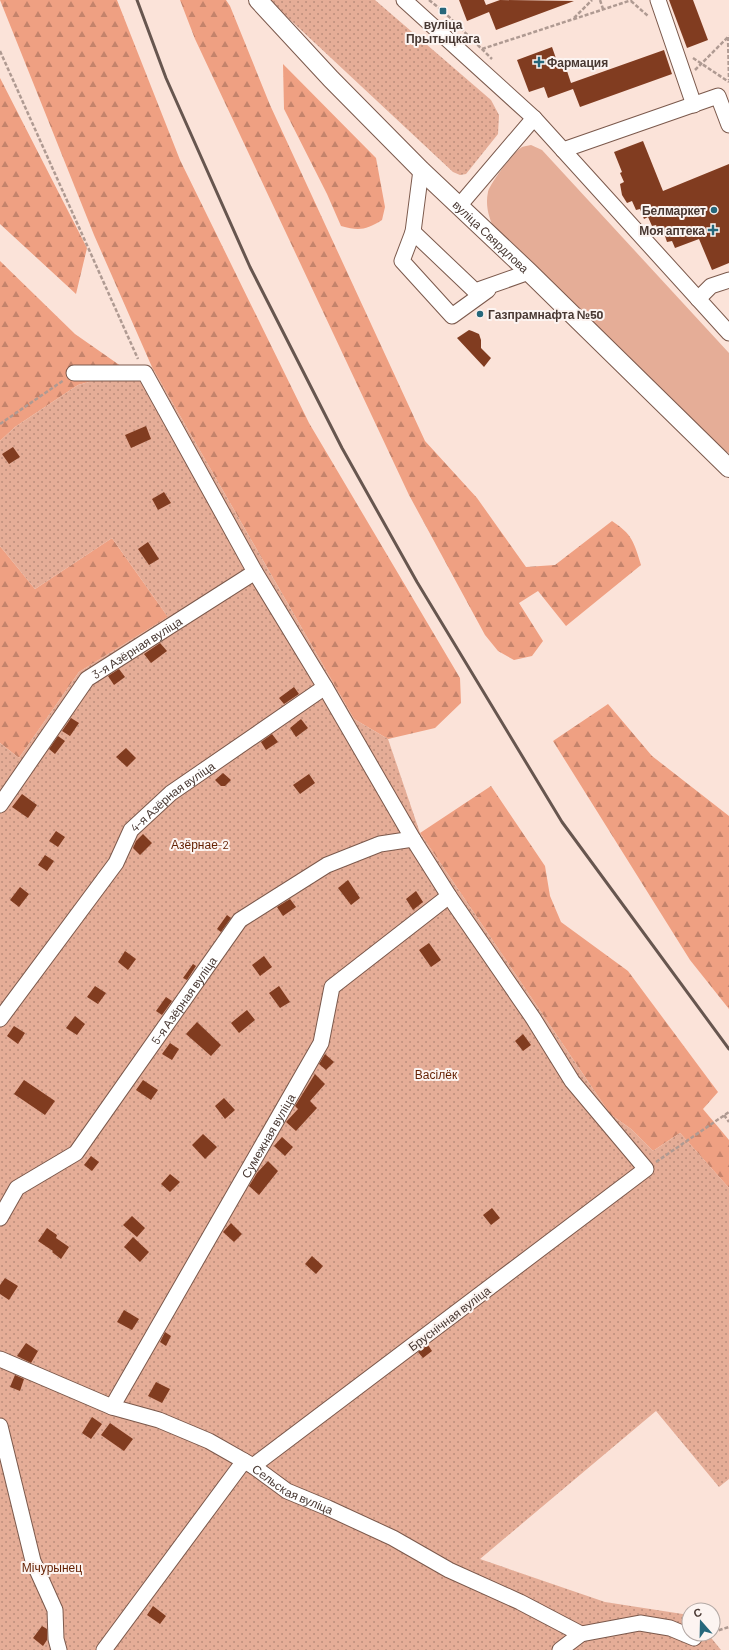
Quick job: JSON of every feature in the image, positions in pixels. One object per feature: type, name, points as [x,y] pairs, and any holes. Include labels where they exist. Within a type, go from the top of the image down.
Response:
[{"type":"main road","name":"вуліца Свярдлова","points":[[258,0],[331,79],[421,170],[729,468]]},
{"type":"street","points":[[404,0],[534,118],[698,299],[727,328]]},
{"type":"street","points":[[658,0],[694,105]]},
{"type":"street","points":[[563,150],[723,94],[729,125]]},
{"type":"street","points":[[459,206],[534,118]]},
{"type":"street","points":[[421,170],[413,232],[402,261],[452,316],[500,282]]},
{"type":"street","points":[[413,232],[475,291],[528,272]]},
{"type":"street","points":[[698,299],[711,286],[729,280]]},
{"type":"street","points":[[74,373],[145,373],[255,572],[449,896],[533,1018],[572,1081],[646,1169]]},
{"type":"street","name":"3-я Азёрная вуліца","points":[[0,805],[87,679],[255,572]]},
{"type":"street","name":"4-я Азёрная вуліца","points":[[0,1019],[116,863],[131,830],[172,794],[325,687]]},
{"type":"street","name":"5-я Азёрная вуліца","points":[[0,1218],[17,1188],[76,1154],[240,920],[327,865],[380,844],[413,838]]},
{"type":"street","name":"Сумежная вуліца","points":[[112,1407],[321,1043],[332,987],[449,896]]},
{"type":"street","name":"Бруснічная вуліца","points":[[104,1650],[249,1464],[646,1169]]},
{"type":"street","name":"Сельская вуліца","points":[[0,1359],[112,1407],[159,1420],[202,1438],[249,1464],[287,1491],[393,1538],[449,1570],[520,1602],[581,1634]]},
{"type":"street","points":[[0,1430],[33,1561],[55,1610],[56,1639],[59,1650]]},
{"type":"street","points":[[560,1650],[581,1634],[640,1623],[670,1628],[681,1633]]},
{"type":"path","points":[[572,19],[592,0]]},
{"type":"path","points":[[600,0],[603,9]]},
{"type":"path","points":[[482,49],[632,0]]},
{"type":"path","points":[[694,71],[729,36]]},
{"type":"path","points":[[729,36],[729,81]]},
{"type":"path","points":[[0,51],[145,373]]},
{"type":"path","points":[[688,54],[729,81]]},
{"type":"path","points":[[0,424],[74,373]]},
{"type":"path","points":[[646,1169],[729,1112]]},
{"type":"path","points":[[724,1115],[729,1122]]},
{"type":"green space","points":[[0,0],[117,0],[180,160],[309,423],[460,678],[461,703],[435,728],[388,739],[354,719],[152,367],[94,235]]},
{"type":"green space","points":[[180,0],[226,0],[230,6],[270,105],[425,441],[477,498],[526,567],[555,565],[612,521],[624,530],[631,539],[641,565],[566,626],[538,591],[519,603],[543,641],[532,656],[514,660],[498,651],[485,635],[409,495],[195,39]]},
{"type":"green space","points":[[269,0],[375,0],[491,100],[499,115],[498,134],[466,174],[460,175],[453,172]]},
{"type":"green space","points":[[283,64],[376,158],[385,207],[382,220],[362,229],[353,229],[341,226],[327,194],[284,109]]},
{"type":"green space","points":[[0,78],[87,248],[76,294],[0,224]]},
{"type":"green space","points":[[531,145],[542,150],[729,353],[729,453],[724,451],[495,231],[489,217],[487,207],[488,192],[508,161],[518,150],[522,147]]},
{"type":"green space","points":[[0,261],[75,334],[128,371],[78,385],[15,427],[0,441]]},
{"type":"green space","points":[[152,367],[354,719],[388,739],[420,833],[610,1114],[631,1129],[653,1151],[680,1133],[729,1188],[729,1479],[719,1487],[656,1411],[480,1559],[605,1602],[681,1614],[681,1642],[714,1642],[721,1650],[0,1650],[0,743],[19,758],[79,672],[168,617],[112,538],[35,589],[0,546],[0,441],[15,427],[78,385],[128,371]]},
{"type":"green space","points":[[112,538],[168,617],[79,672],[19,758],[0,743],[0,546],[35,589]]},
{"type":"green space","points":[[608,704],[652,756],[729,816],[729,1009],[690,960],[553,741]]},
{"type":"green space","points":[[491,786],[545,866],[550,896],[561,922],[628,971],[718,1092],[703,1109],[729,1140],[729,1188],[680,1133],[653,1151],[631,1129],[610,1114],[420,833]]},
{"type":"building","points":[[459,0],[484,0],[486,5],[500,0],[574,1],[496,30],[489,12],[467,21]]},
{"type":"building","points":[[669,0],[693,0],[708,40],[687,48]]},
{"type":"building","points":[[552,47],[559,67],[565,65],[571,83],[664,50],[672,74],[580,107],[573,89],[548,98],[544,87],[529,92],[517,60]]},
{"type":"building","points":[[643,141],[663,191],[729,164],[729,263],[712,270],[699,239],[675,248],[672,241],[667,242],[664,233],[660,235],[656,225],[652,226],[648,217],[644,219],[640,209],[636,210],[632,201],[627,203],[622,195],[620,184],[624,182],[620,173],[622,172],[614,152]]},
{"type":"building","points":[[469,330],[479,334],[481,348],[491,358],[484,367],[457,338]]},
{"type":"building","points":[[146,426],[151,439],[131,448],[125,435]]},
{"type":"building","points":[[13,447],[20,457],[9,464],[2,454]]},
{"type":"building","points":[[164,492],[171,503],[158,510],[152,499]]},
{"type":"building","points":[[148,542],[159,559],[149,565],[138,549]]},
{"type":"building","points":[[160,643],[167,651],[151,663],[144,654]]},
{"type":"building","points":[[119,669],[125,677],[114,685],[108,676]]},
{"type":"building","points":[[294,687],[299,694],[284,704],[279,698]]},
{"type":"building","points":[[71,718],[79,723],[70,736],[62,731]]},
{"type":"building","points":[[301,719],[308,728],[296,737],[290,728]]},
{"type":"building","points":[[272,734],[278,742],[266,750],[261,742]]},
{"type":"building","points":[[58,736],[65,741],[55,754],[49,749]]},
{"type":"building","points":[[126,748],[136,758],[127,767],[116,757]]},
{"type":"building","points":[[223,773],[231,780],[225,786],[221,786],[215,780]]},
{"type":"building","points":[[309,774],[315,783],[300,794],[293,785]]},
{"type":"building","points":[[22,794],[37,805],[28,818],[12,807]]},
{"type":"building","points":[[56,831],[65,837],[58,847],[49,841]]},
{"type":"building","points":[[143,834],[152,843],[140,855],[133,848],[136,841]]},
{"type":"building","points":[[45,855],[54,861],[47,871],[38,865]]},
{"type":"building","points":[[348,880],[360,898],[351,905],[338,888]]},
{"type":"building","points":[[20,887],[29,894],[19,907],[10,900]]},
{"type":"building","points":[[416,891],[423,902],[413,910],[406,899]]},
{"type":"building","points":[[290,899],[296,907],[283,916],[277,907]]},
{"type":"building","points":[[227,915],[231,918],[221,932],[217,929]]},
{"type":"building","points":[[429,943],[441,960],[431,967],[419,950]]},
{"type":"building","points":[[125,951],[136,959],[128,970],[118,962]]},
{"type":"building","points":[[264,956],[272,967],[260,976],[252,965]]},
{"type":"building","points":[[193,964],[196,966],[187,980],[183,978]]},
{"type":"building","points":[[95,986],[106,993],[98,1004],[87,997]]},
{"type":"building","points":[[279,986],[290,1002],[280,1008],[269,993]]},
{"type":"building","points":[[166,997],[172,1001],[162,1015],[156,1011]]},
{"type":"building","points":[[247,1010],[255,1020],[239,1033],[231,1023]]},
{"type":"building","points":[[75,1016],[85,1024],[77,1035],[66,1028]]},
{"type":"building","points":[[197,1022],[221,1045],[211,1056],[186,1034]]},
{"type":"building","points":[[14,1026],[25,1033],[18,1044],[7,1036]]},
{"type":"building","points":[[523,1034],[531,1045],[523,1051],[515,1041]]},
{"type":"building","points":[[170,1043],[179,1049],[172,1060],[162,1054]]},
{"type":"building","points":[[325,1054],[334,1062],[326,1070],[319,1064]]},
{"type":"building","points":[[315,1074],[325,1084],[310,1101],[317,1108],[296,1131],[286,1122],[298,1109],[295,1106]]},
{"type":"building","points":[[24,1080],[55,1101],[45,1115],[14,1094]]},
{"type":"building","points":[[143,1080],[158,1090],[151,1100],[136,1090]]},
{"type":"building","points":[[224,1098],[235,1110],[225,1119],[215,1106]]},
{"type":"building","points":[[203,1134],[217,1147],[205,1159],[192,1145]]},
{"type":"building","points":[[282,1137],[293,1147],[285,1156],[274,1146]]},
{"type":"building","points":[[91,1156],[99,1162],[92,1171],[84,1165]]},
{"type":"building","points":[[268,1161],[278,1171],[259,1195],[249,1186],[257,1173]]},
{"type":"building","points":[[170,1174],[180,1182],[170,1192],[161,1184]]},
{"type":"building","points":[[492,1208],[500,1218],[491,1225],[483,1215]]},
{"type":"building","points":[[132,1216],[145,1228],[137,1237],[123,1225]]},
{"type":"building","points":[[231,1223],[242,1234],[234,1242],[223,1232]]},
{"type":"building","points":[[47,1228],[57,1235],[56,1238],[69,1247],[61,1259],[52,1252],[53,1251],[38,1241]]},
{"type":"building","points":[[133,1237],[149,1252],[140,1262],[124,1247]]},
{"type":"building","points":[[312,1256],[323,1266],[316,1274],[305,1264]]},
{"type":"building","points":[[5,1278],[18,1286],[9,1300],[0,1294],[0,1285]]},
{"type":"building","points":[[124,1310],[139,1319],[132,1330],[117,1322]]},
{"type":"building","points":[[165,1332],[171,1336],[166,1346],[160,1342]]},
{"type":"building","points":[[26,1343],[38,1351],[31,1363],[17,1356]]},
{"type":"building","points":[[428,1345],[432,1351],[423,1358],[418,1352]]},
{"type":"building","points":[[15,1375],[24,1379],[20,1391],[10,1387]]},
{"type":"building","points":[[156,1382],[170,1389],[162,1403],[148,1396]]},
{"type":"building","points":[[92,1417],[102,1424],[91,1439],[82,1433]]},
{"type":"building","points":[[110,1423],[133,1439],[124,1451],[101,1435]]},
{"type":"building","points":[[153,1606],[166,1616],[160,1624],[147,1615]]},
{"type":"building","points":[[42,1626],[47,1629],[47,1640],[43,1646],[33,1638]]},
{"type":"railway","points":[[137,0],[166,78],[250,267],[342,448],[417,582],[562,822],[729,1049]]},
{"type":"place","name":"вуліца Прытыцкага","points":[[443,11]]},
{"type":"place","name":"Фармация","points":[[539,62]]},
{"type":"place","name":"Белмаркет","points":[[714,210]]},
{"type":"place","name":"Моя аптека","points":[[713,230]]},
{"type":"place","name":"Газпрамнафта №50","points":[[480,314]]},
{"type":"park label","name":"Азёрнае-2","points":[[200,844]]},
{"type":"park label","name":"Васілёк","points":[[436,1074]]},
{"type":"park label","name":"Мічурынец","points":[[52,1567]]}]
